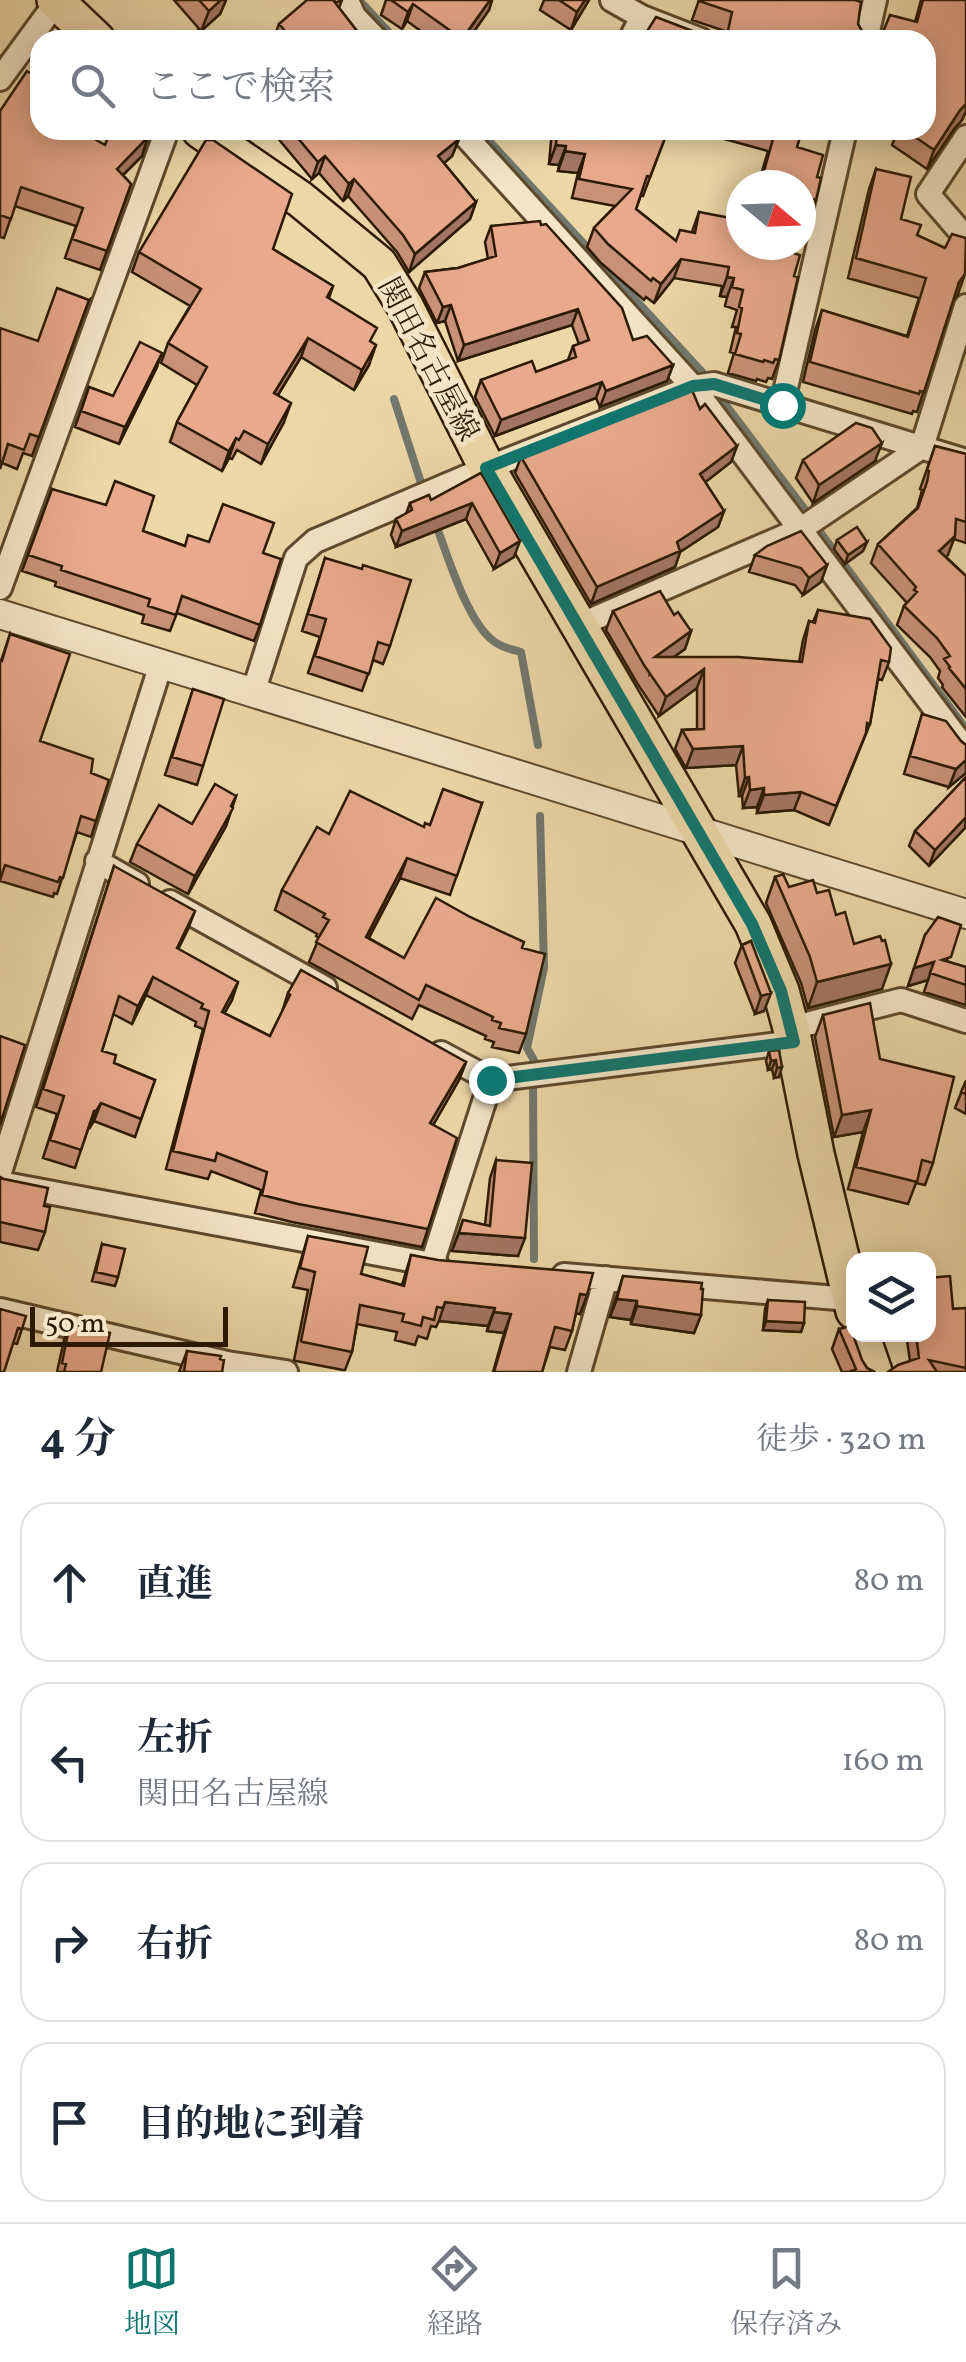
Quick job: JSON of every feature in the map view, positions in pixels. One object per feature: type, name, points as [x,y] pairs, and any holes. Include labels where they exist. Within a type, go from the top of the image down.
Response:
[{"type":"main road","points":[[56,1],[86,30]]},
{"type":"main road","name":"関田名古屋線","points":[[214,140],[300,199],[379,264],[405,306],[486,468],[752,924],[781,991],[846,1283]]},
{"type":"main road","points":[[865,1342],[874,1372]]},
{"type":"street","points":[[347,0],[354,16],[367,30]]},
{"type":"street","points":[[612,0],[676,30]]},
{"type":"street","points":[[868,30],[875,0]]},
{"type":"street","points":[[35,30],[56,1]]},
{"type":"street","points":[[635,30],[642,17]]},
{"type":"street","points":[[0,79],[30,37]]},
{"type":"street","points":[[966,137],[928,194],[966,238]]},
{"type":"street","points":[[0,588],[163,140]]},
{"type":"street","points":[[469,140],[693,386],[966,750]]},
{"type":"street","points":[[782,405],[843,140]]},
{"type":"street","points":[[577,626],[800,528],[922,447],[966,306]]},
{"type":"street","points":[[253,693],[296,558],[315,541],[693,386],[714,384],[966,461]]},
{"type":"street","points":[[0,614],[966,914]]},
{"type":"street","points":[[0,1172],[28,1050],[97,862],[161,664]]},
{"type":"street","points":[[97,862],[336,995]]},
{"type":"street","points":[[422,1042],[491,1080],[792,1035],[901,1000],[966,1021]]},
{"type":"street","points":[[0,1183],[442,1265],[491,1080]]},
{"type":"street","points":[[548,1274],[846,1304]]},
{"type":"street","points":[[579,1372],[606,1278]]},
{"type":"street","points":[[0,1310],[226,1363],[286,1372]]},
{"type":"building","points":[[199,0],[221,0],[209,11]]},
{"type":"building","points":[[307,0],[333,0],[356,30],[284,30],[279,24]]},
{"type":"building","points":[[391,0],[490,0],[468,30],[449,30],[413,4],[408,12]]},
{"type":"building","points":[[559,0],[585,0],[577,12]]},
{"type":"building","points":[[855,0],[861,2],[858,24],[861,30],[728,30],[732,12],[699,1]]},
{"type":"building","points":[[923,0],[966,0],[966,104],[934,150],[920,140],[936,140],[936,30],[884,30],[890,15],[917,22]]},
{"type":"building","points":[[656,17],[690,30],[648,30]]},
{"type":"building","points":[[27,71],[30,140],[96,140],[105,145],[107,140],[145,140],[117,169],[131,184],[107,251],[72,239],[83,208],[21,187],[11,219],[0,215],[0,111]]},
{"type":"building","points":[[206,140],[213,140],[292,194],[273,249],[333,286],[327,297],[377,328],[370,341],[376,345],[362,370],[308,338],[274,393],[291,403],[268,444],[244,431],[229,451],[177,422],[207,367],[168,343],[201,289],[139,252]]},
{"type":"building","points":[[299,140],[458,140],[438,156],[476,202],[415,254],[354,179],[349,184],[325,156],[318,162]]},
{"type":"building","points":[[556,140],[664,140],[636,209],[676,241],[680,230],[695,233],[699,212],[726,217],[726,260],[799,260],[779,360],[763,362],[735,354],[741,334],[737,333],[743,290],[732,287],[734,278],[727,277],[729,267],[681,259],[661,284],[653,278],[651,281],[608,244],[594,228],[632,189],[579,179],[585,154],[565,151],[566,146],[556,145]]},
{"type":"building","points":[[773,140],[799,140],[797,147],[823,155],[817,177],[821,178],[816,200],[816,170],[764,170]]},
{"type":"building","points":[[876,169],[911,177],[901,219],[921,225],[917,235],[945,248],[952,234],[966,238],[965,274],[959,282],[924,392],[919,394],[810,362],[822,310],[908,337],[926,278],[856,258]]},
{"type":"building","points":[[540,221],[622,308],[633,340],[647,336],[673,365],[606,391],[602,382],[501,420],[481,380],[532,361],[536,372],[576,357],[573,346],[589,340],[578,309],[464,345],[451,305],[443,307],[425,272],[458,268],[496,256],[491,226]]},
{"type":"building","points":[[57,288],[89,300],[39,437],[30,434],[24,450],[8,444],[0,469],[0,328],[38,341]]},
{"type":"building","points":[[140,342],[162,353],[125,427],[81,411],[89,387],[113,396]]},
{"type":"building","points":[[692,390],[700,409],[705,404],[737,446],[700,474],[724,511],[677,542],[680,551],[597,587],[521,457]]},
{"type":"building","points":[[856,423],[872,428],[882,443],[819,485],[803,460]]},
{"type":"building","points":[[935,446],[966,454],[966,522],[956,519],[955,536],[939,551],[966,576],[966,689],[949,668],[944,659],[950,656],[937,638],[904,606],[917,592],[916,587],[878,544],[918,508]]},
{"type":"building","points":[[481,473],[520,541],[500,553],[472,503],[402,531],[396,519],[412,510],[410,503],[429,495],[431,500]]},
{"type":"building","points":[[115,481],[154,496],[143,531],[185,546],[188,535],[209,542],[223,504],[274,523],[263,553],[281,559],[260,625],[182,596],[176,615],[148,606],[150,599],[28,555],[52,489],[106,505]]},
{"type":"building","points":[[857,527],[867,542],[848,555],[837,540]]},
{"type":"building","points":[[801,531],[827,565],[809,578],[801,568],[755,555],[767,546]]},
{"type":"building","points":[[325,558],[411,580],[390,646],[378,642],[369,674],[315,656],[326,619],[308,614]]},
{"type":"building","points":[[660,591],[674,615],[678,612],[691,631],[655,657],[802,662],[809,621],[815,623],[818,610],[870,619],[891,648],[889,662],[881,660],[870,724],[867,723],[836,806],[801,792],[764,795],[764,788],[750,790],[749,777],[745,778],[743,746],[693,749],[682,730],[704,729],[704,669],[666,697],[613,611]]},
{"type":"building","points":[[10,634],[70,654],[40,741],[93,759],[91,773],[109,780],[96,821],[81,816],[63,878],[58,882],[5,865],[0,880],[0,660]]},
{"type":"building","points":[[193,689],[224,699],[203,766],[172,757]]},
{"type":"building","points":[[922,714],[946,721],[966,745],[966,760],[956,769],[910,756]]},
{"type":"building","points":[[966,777],[966,817],[935,850],[915,831]]},
{"type":"building","points":[[215,784],[236,796],[195,876],[137,844],[159,805],[192,824]]},
{"type":"building","points":[[443,789],[482,803],[457,876],[407,858],[366,937],[404,958],[436,898],[524,942],[522,948],[545,954],[526,1034],[499,1028],[501,1023],[493,1017],[426,985],[419,1000],[316,942],[329,920],[282,890],[317,827],[329,834],[350,791],[424,827],[425,823],[430,825]]},
{"type":"building","points":[[114,866],[195,911],[177,948],[238,982],[222,1012],[270,1036],[301,970],[466,1062],[430,1123],[457,1138],[428,1229],[262,1195],[267,1172],[217,1153],[215,1161],[173,1151],[209,1011],[153,977],[138,1006],[119,996],[102,1051],[116,1055],[114,1063],[155,1080],[141,1119],[101,1103],[94,1111],[81,1150],[50,1140],[64,1096],[43,1089]]},
{"type":"building","points":[[783,874],[789,887],[813,880],[817,893],[829,890],[836,915],[845,912],[854,944],[880,936],[885,940],[891,964],[817,982],[775,877]]},
{"type":"building","points":[[938,917],[961,925],[951,957],[942,960],[966,967],[966,985],[930,973],[934,962],[914,968],[925,935]]},
{"type":"building","points":[[751,941],[771,993],[761,996],[742,945]]},
{"type":"building","points":[[870,1003],[880,1059],[954,1077],[933,1163],[922,1160],[917,1182],[856,1167],[871,1110],[842,1115],[823,1015]]},
{"type":"building","points":[[0,1036],[25,1045],[0,1125]]},
{"type":"building","points":[[779,1050],[782,1067],[777,1068],[769,1051]]},
{"type":"building","points":[[496,1160],[532,1163],[525,1238],[459,1233],[463,1220],[490,1226]]},
{"type":"building","points":[[0,1177],[48,1188],[44,1206],[50,1207],[45,1232],[0,1222]]},
{"type":"building","points":[[308,1236],[368,1247],[361,1274],[404,1286],[411,1255],[593,1273],[587,1295],[580,1294],[572,1331],[555,1327],[542,1372],[494,1372],[511,1314],[494,1312],[495,1308],[445,1302],[443,1308],[437,1307],[434,1320],[423,1317],[421,1326],[402,1321],[404,1314],[360,1305],[352,1352],[301,1341],[315,1272],[300,1268]]},
{"type":"building","points":[[102,1244],[125,1249],[118,1277],[96,1272]]},
{"type":"building","points":[[623,1276],[702,1283],[701,1315],[637,1306],[637,1301],[617,1299]]},
{"type":"building","points":[[950,1276],[953,1309],[966,1308],[966,1368],[929,1360],[937,1372],[888,1372],[919,1358],[917,1342],[936,1342],[936,1277]]},
{"type":"building","points":[[768,1300],[805,1302],[804,1323],[766,1321]]},
{"type":"building","points":[[0,1309],[26,1316],[22,1329],[18,1328],[4,1372],[0,1372]]},
{"type":"building","points":[[70,1323],[110,1333],[101,1372],[64,1372],[66,1364],[62,1363]]},
{"type":"building","points":[[846,1327],[846,1342],[856,1342],[867,1368],[875,1372],[849,1372],[856,1369],[839,1329]]},
{"type":"building","points":[[187,1351],[221,1356],[222,1372],[184,1372]]},
{"type":"waterway","points":[[359,0],[387,30]]},
{"type":"waterway","points":[[488,140],[703,373]]},
{"type":"waterway","points":[[716,392],[809,515]]},
{"type":"waterway","points":[[394,399],[422,486]]},
{"type":"waterway","points":[[436,525],[478,623],[498,644],[521,652],[538,745]]},
{"type":"waterway","points":[[817,528],[966,729]]},
{"type":"waterway","points":[[535,1062],[527,1048],[544,968],[540,816]]},
{"type":"waterway","points":[[533,1083],[534,1259]]},
{"type":"route","points":[[491,1080],[794,1042],[781,991],[752,924],[486,468],[693,386],[714,384],[782,405]]}]
